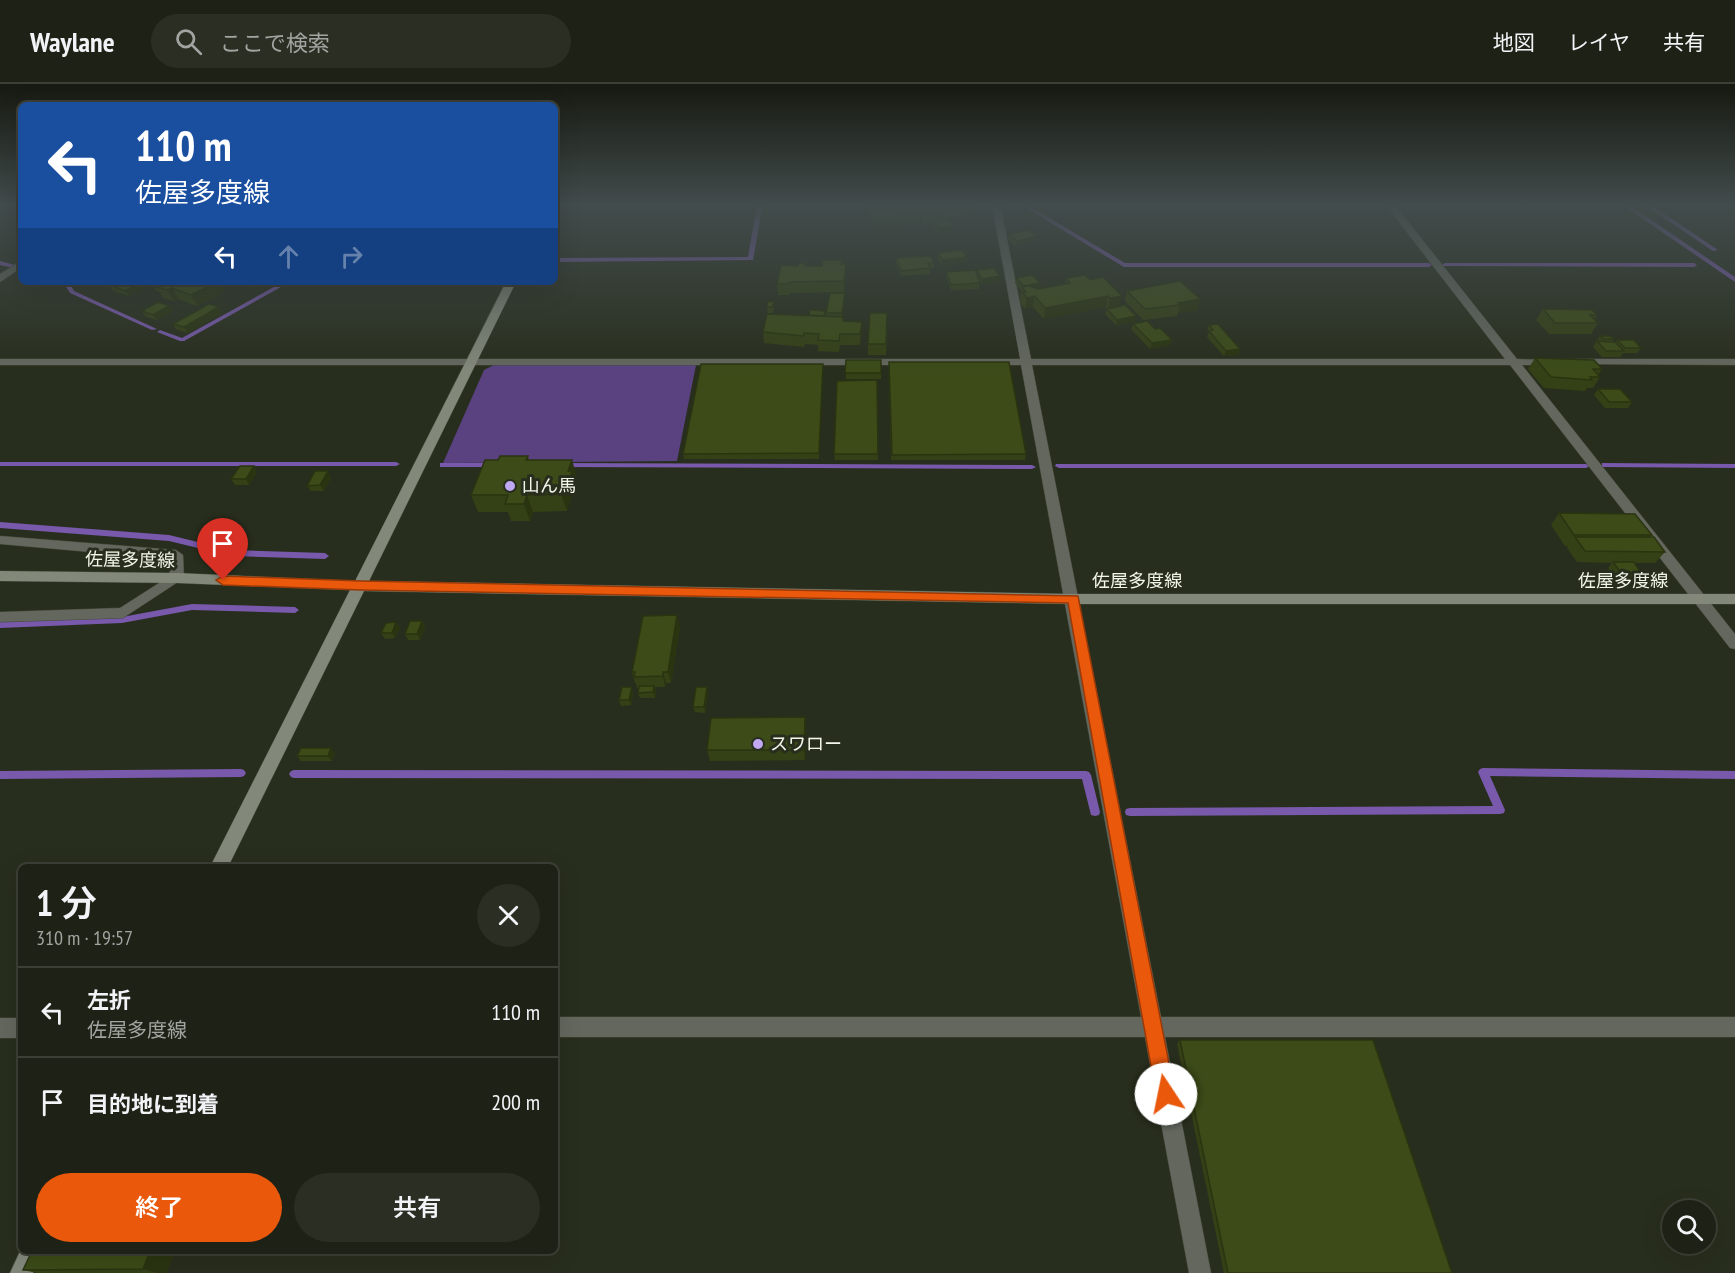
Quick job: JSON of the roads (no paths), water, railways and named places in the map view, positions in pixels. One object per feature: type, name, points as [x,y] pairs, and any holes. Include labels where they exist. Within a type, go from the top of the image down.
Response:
[{"type":"main road","points":[[221,864],[510,285]]},
{"type":"main road","name":"佐屋多度線","points":[[0,576],[177,578],[361,586],[1073,599],[1735,599]]},
{"type":"main road","points":[[21,1273],[30,1254]]},
{"type":"street","points":[[1007,259],[1200,1273]]},
{"type":"street","points":[[1432,259],[1735,644]]},
{"type":"street","points":[[0,279],[18,266]]},
{"type":"street","points":[[0,362],[1735,362]]},
{"type":"street","points":[[0,540],[177,555],[177,578],[123,613],[0,617]]},
{"type":"street","points":[[558,1027],[1735,1027]]},
{"type":"street","points":[[0,1028],[18,1028]]},
{"type":"waterway","points":[[558,260],[656,259]]},
{"type":"waterway","points":[[1115,259],[1124,265],[1429,265]]},
{"type":"waterway","points":[[0,263],[13,266]]},
{"type":"waterway","points":[[1445,265],[1694,265]]},
{"type":"waterway","points":[[68,285],[72,292],[154,329]]},
{"type":"waterway","points":[[160,332],[182,340],[282,285]]},
{"type":"waterway","points":[[0,464],[396,464]]},
{"type":"waterway","points":[[443,465],[496,465]]},
{"type":"waterway","points":[[563,465],[1032,467]]},
{"type":"waterway","points":[[1605,465],[1735,466]]},
{"type":"waterway","points":[[1059,466],[1586,466]]},
{"type":"waterway","points":[[0,525],[169,538],[231,553],[325,556]]},
{"type":"waterway","points":[[0,625],[122,620],[192,607],[295,610]]},
{"type":"waterway","points":[[1130,812],[1500,810],[1483,772],[1735,775]]},
{"type":"waterway","points":[[0,775],[241,773]]},
{"type":"waterway","points":[[294,774],[1086,775],[1095,812]]},
{"type":"place","name":"山ん馬","points":[[510,486]]},
{"type":"place","name":"スワロー","points":[[758,744]]}]
